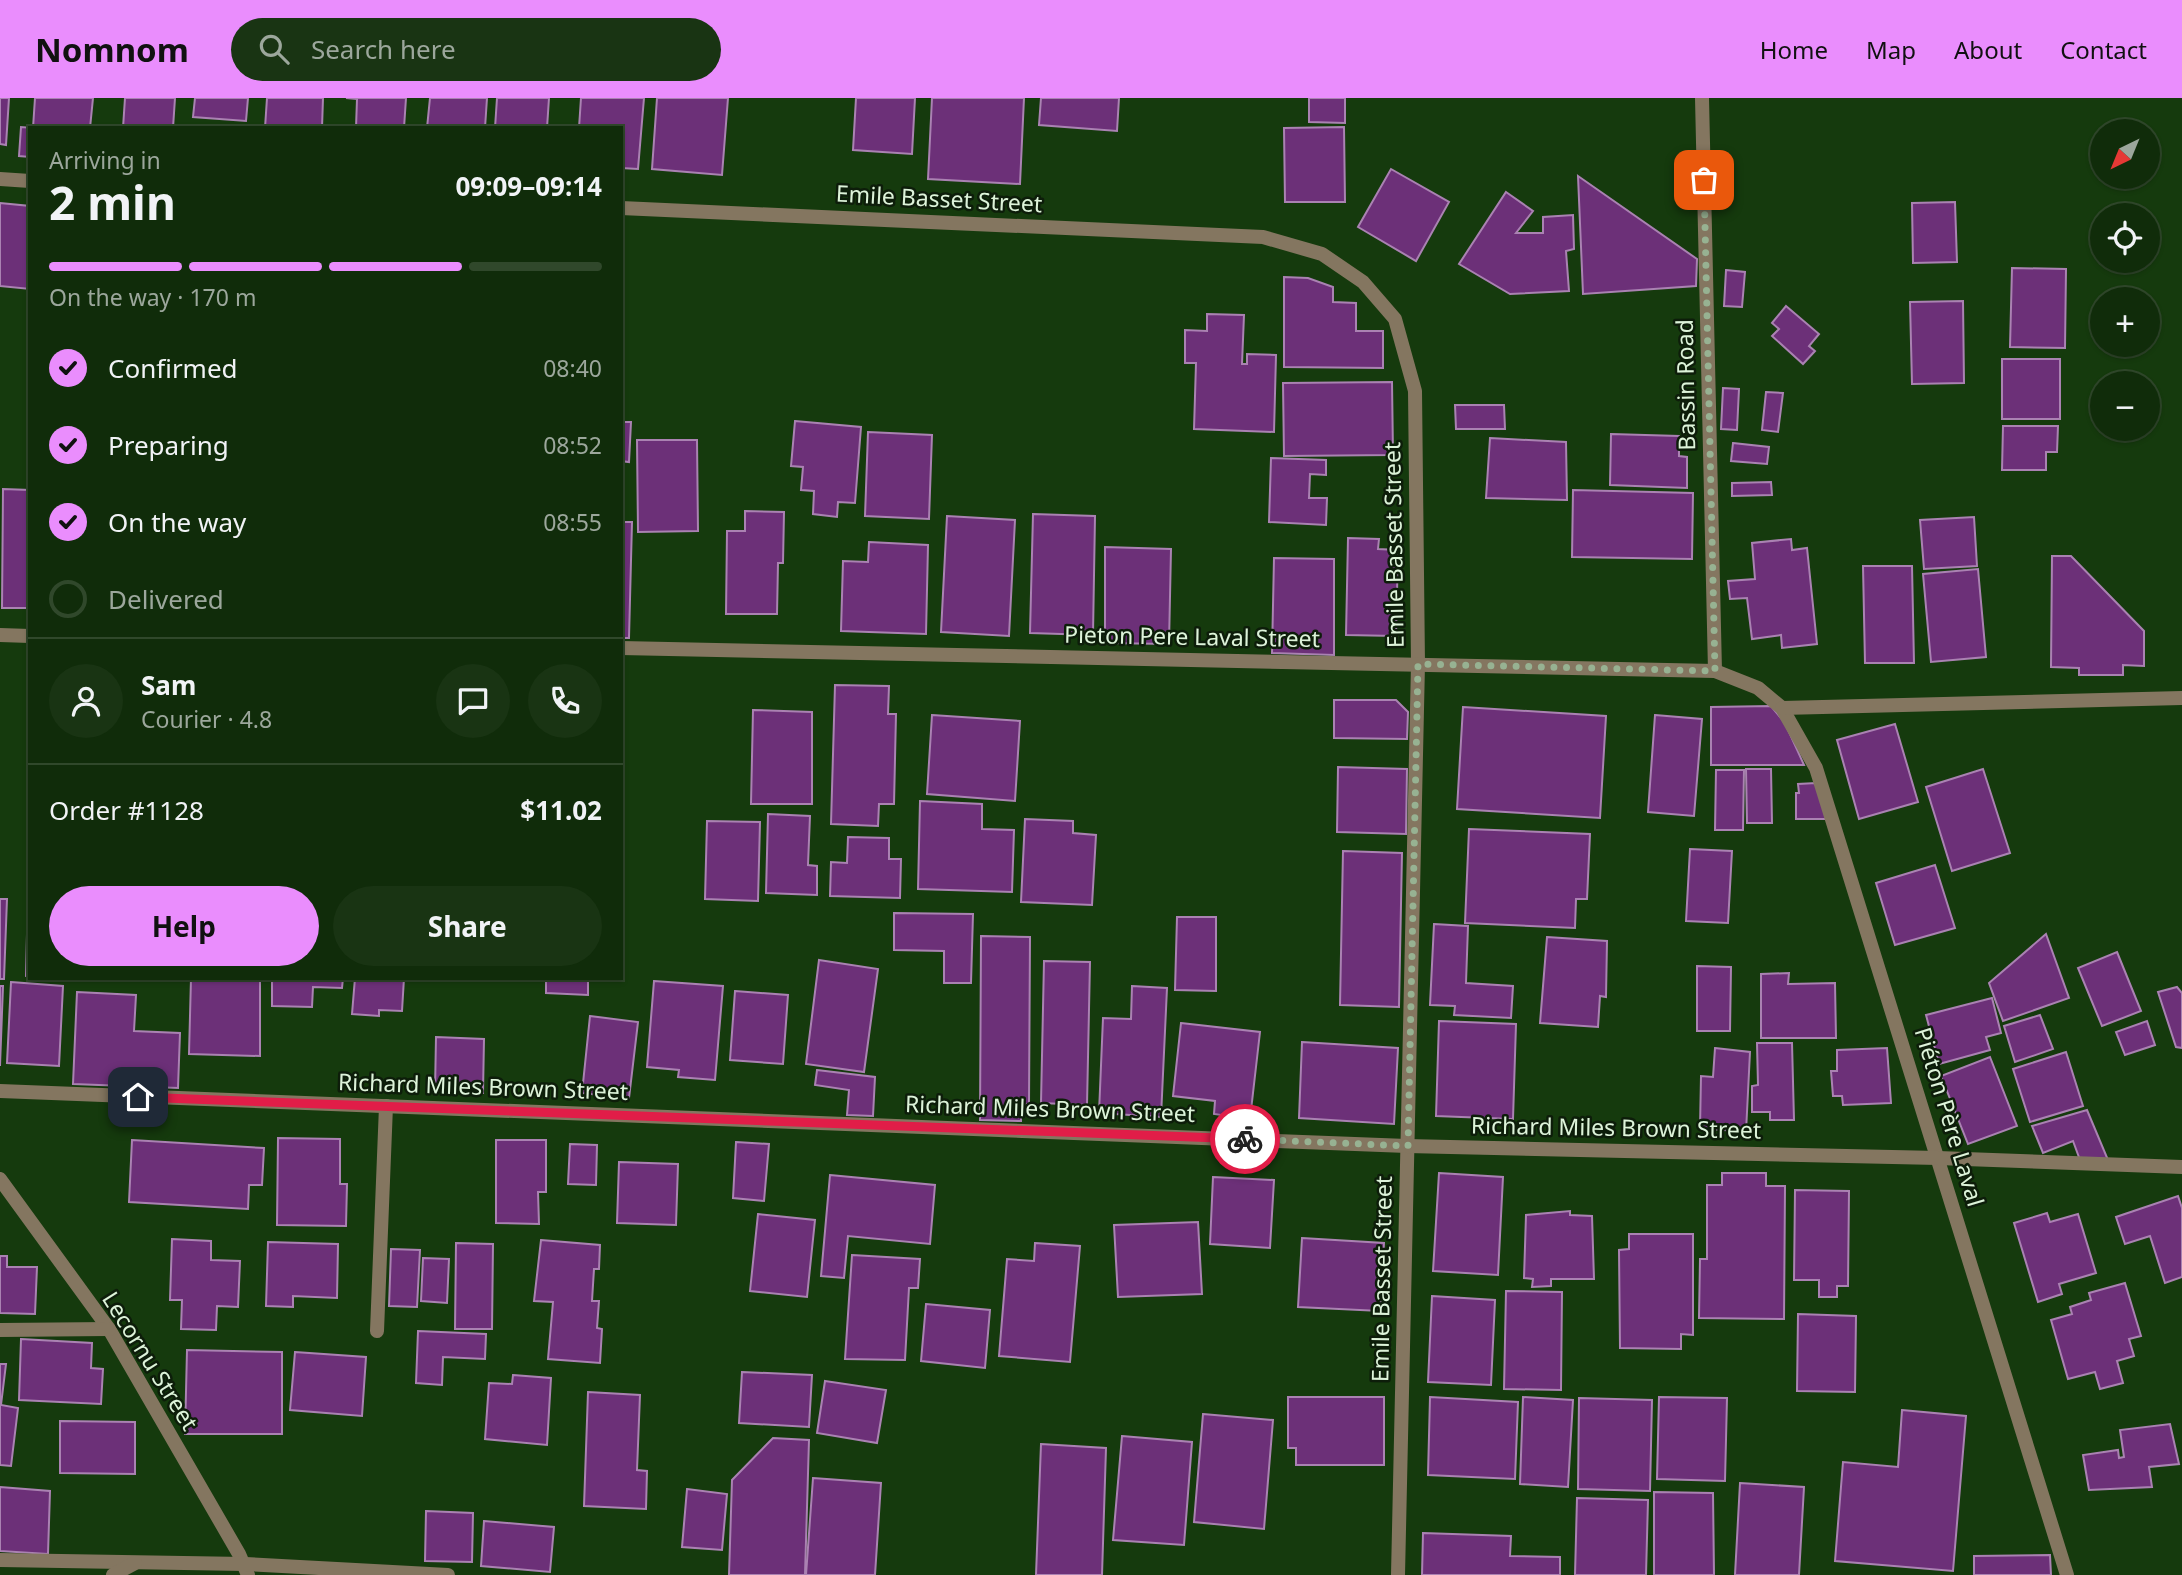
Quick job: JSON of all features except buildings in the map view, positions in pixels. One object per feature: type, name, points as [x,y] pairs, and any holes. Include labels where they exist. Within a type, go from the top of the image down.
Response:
[{"type":"street","name":"Bassin Road","points":[[1702,98],[1715,671]]},
{"type":"street","points":[[0,179],[28,181]]},
{"type":"street","name":"Emile Basset Street","points":[[623,208],[1263,237],[1322,254],[1363,282],[1395,319],[1415,391],[1418,664],[1398,1575]]},
{"type":"street","points":[[0,635],[28,636]]},
{"type":"street","name":"Pieton Pere Laval Street","points":[[623,648],[1715,671],[1758,688]]},
{"type":"street","name":"Piéton Père Laval","points":[[1758,688],[1782,708],[1816,768],[2067,1575]]},
{"type":"street","points":[[1782,708],[2182,698]]},
{"type":"street","name":"Richard Miles Brown Street","points":[[0,1091],[1408,1146],[1938,1158],[2182,1167]]},
{"type":"street","points":[[377,1331],[386,1106]]},
{"type":"street","name":"Lecornu Street","points":[[0,1179],[109,1329],[246,1570]]},
{"type":"street","points":[[0,1330],[109,1329]]},
{"type":"street","points":[[0,1560],[136,1562],[246,1570],[448,1575]]},
{"type":"street","points":[[113,1575],[136,1562]]},
{"type":"way so far","points":[[1245,1139],[1408,1146],[1418,664],[1715,671],[1704,180]]},
{"type":"route","points":[[138,1097],[1245,1139]]}]
